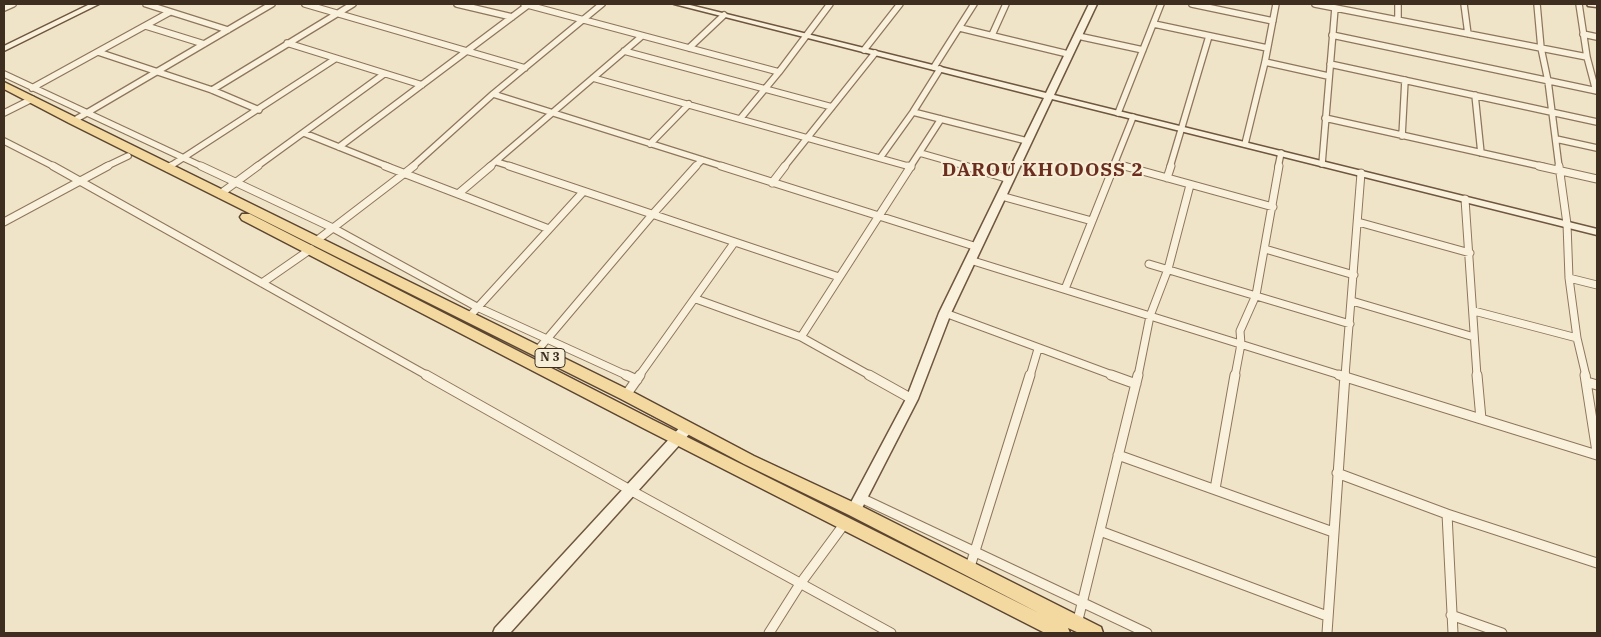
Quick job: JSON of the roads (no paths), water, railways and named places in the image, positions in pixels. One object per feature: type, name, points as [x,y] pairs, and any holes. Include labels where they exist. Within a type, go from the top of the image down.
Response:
[{"type":"main road","name":"N 3","points":[[4,84],[683,434],[845,523],[1062,633]]},
{"type":"main road","name":"N 3","points":[[4,93],[29,96],[128,156],[626,395],[683,434],[858,504],[969,570],[1095,633]]},
{"type":"street","points":[[4,49],[95,4]]},
{"type":"street","points":[[146,4],[228,30]]},
{"type":"street","points":[[73,121],[272,4]]},
{"type":"street","points":[[305,4],[525,68]]},
{"type":"street","points":[[212,90],[352,4]]},
{"type":"street","points":[[458,4],[512,17]]},
{"type":"street","points":[[479,9],[486,4]]},
{"type":"street","points":[[340,146],[512,17],[526,4],[779,72]]},
{"type":"street","points":[[262,283],[405,174],[492,94],[585,20],[602,4]]},
{"type":"street","points":[[678,4],[1597,232]]},
{"type":"street","points":[[740,119],[779,72],[830,4]]},
{"type":"street","points":[[864,50],[900,4]]},
{"type":"street","points":[[880,158],[913,112],[974,4]]},
{"type":"street","points":[[992,35],[1006,4]]},
{"type":"street","points":[[1093,4],[944,313],[912,399],[858,504],[975,552],[1147,633]]},
{"type":"street","points":[[1118,113],[1161,4]]},
{"type":"street","points":[[1192,4],[1273,21]]},
{"type":"street","points":[[1245,144],[1265,62],[1276,4]]},
{"type":"street","points":[[1315,4],[1587,57]]},
{"type":"street","points":[[1398,4],[1398,19]]},
{"type":"street","points":[[1464,4],[1468,34]]},
{"type":"street","points":[[970,260],[1597,454],[1587,382],[1577,338],[1569,278],[1567,224],[1553,112],[1540,48],[1537,4]]},
{"type":"street","points":[[1332,35],[1596,91],[1587,57],[1578,4]]},
{"type":"street","points":[[1591,4],[1597,5]]},
{"type":"street","points":[[1322,164],[1335,8]]},
{"type":"street","points":[[4,112],[98,52],[170,12]]},
{"type":"street","points":[[689,48],[724,15]]},
{"type":"street","points":[[1154,24],[1267,48]]},
{"type":"street","points":[[146,26],[204,44]]},
{"type":"street","points":[[960,28],[1068,54]]},
{"type":"street","points":[[1583,34],[1597,37]]},
{"type":"street","points":[[458,194],[642,36]]},
{"type":"street","points":[[1078,36],[1143,50]]},
{"type":"street","points":[[1167,178],[1209,36]]},
{"type":"street","points":[[287,43],[422,85]]},
{"type":"street","points":[[624,51],[832,106]]},
{"type":"street","points":[[98,52],[212,90],[259,110]]},
{"type":"street","points":[[772,182],[875,53]]},
{"type":"street","points":[[168,168],[335,59]]},
{"type":"street","points":[[1265,62],[1328,76]]},
{"type":"street","points":[[1330,64],[1597,122]]},
{"type":"street","points":[[4,74],[29,96],[87,114],[237,182],[333,228],[477,307],[637,380]]},
{"type":"street","points":[[220,194],[384,74]]},
{"type":"street","points":[[593,78],[911,167]]},
{"type":"street","points":[[1402,136],[1404,80]]},
{"type":"street","points":[[492,94],[880,215],[976,247]]},
{"type":"street","points":[[1475,96],[1481,153]]},
{"type":"street","points":[[650,144],[689,104]]},
{"type":"street","points":[[913,112],[1027,141]]},
{"type":"street","points":[[1065,289],[1133,117]]},
{"type":"street","points":[[1325,118],[1597,180]]},
{"type":"street","points":[[801,338],[941,119]]},
{"type":"street","points":[[304,132],[405,174],[548,229]]},
{"type":"street","points":[[1556,138],[1597,148]]},
{"type":"street","points":[[4,141],[80,180],[630,490],[891,633]]},
{"type":"street","points":[[920,153],[1009,179]]},
{"type":"street","points":[[1214,489],[1241,344],[1240,332],[1247,312],[1256,295],[1281,153]]},
{"type":"street","points":[[4,222],[128,156]]},
{"type":"street","points":[[536,352],[652,215],[702,160]]},
{"type":"street","points":[[497,162],[839,277]]},
{"type":"street","points":[[1116,164],[1273,207]]},
{"type":"street","points":[[1327,633],[1337,473],[1361,173]]},
{"type":"street","points":[[1077,624],[1081,601],[1136,384],[1150,316],[1168,269],[1190,185]]},
{"type":"street","points":[[468,318],[583,192]]},
{"type":"street","points":[[1001,196],[1092,221]]},
{"type":"street","points":[[1465,199],[1481,419]]},
{"type":"street","points":[[1358,222],[1470,253]]},
{"type":"street","points":[[626,395],[696,300],[734,243]]},
{"type":"street","points":[[1265,249],[1354,275]]},
{"type":"street","points":[[1149,264],[1350,324]]},
{"type":"street","points":[[1569,278],[1597,285]]},
{"type":"street","points":[[696,300],[801,338],[912,399]]},
{"type":"street","points":[[1352,301],[1474,337]]},
{"type":"street","points":[[1474,311],[1577,338]]},
{"type":"street","points":[[944,313],[1136,384]]},
{"type":"street","points":[[969,570],[1038,349]]},
{"type":"street","points":[[1587,382],[1597,385]]},
{"type":"street","points":[[500,633],[683,434]]},
{"type":"street","points":[[1118,455],[1333,532]]},
{"type":"street","points":[[1337,473],[1447,514],[1597,564]]},
{"type":"street","points":[[1447,514],[1453,633]]},
{"type":"street","points":[[769,633],[800,584],[845,523]]},
{"type":"street","points":[[1100,531],[1327,616]]},
{"type":"street","points":[[1451,615],[1502,633]]},
{"type":"district","name":"DAROU KHODOSS 2","points":[[1043,171]]}]
